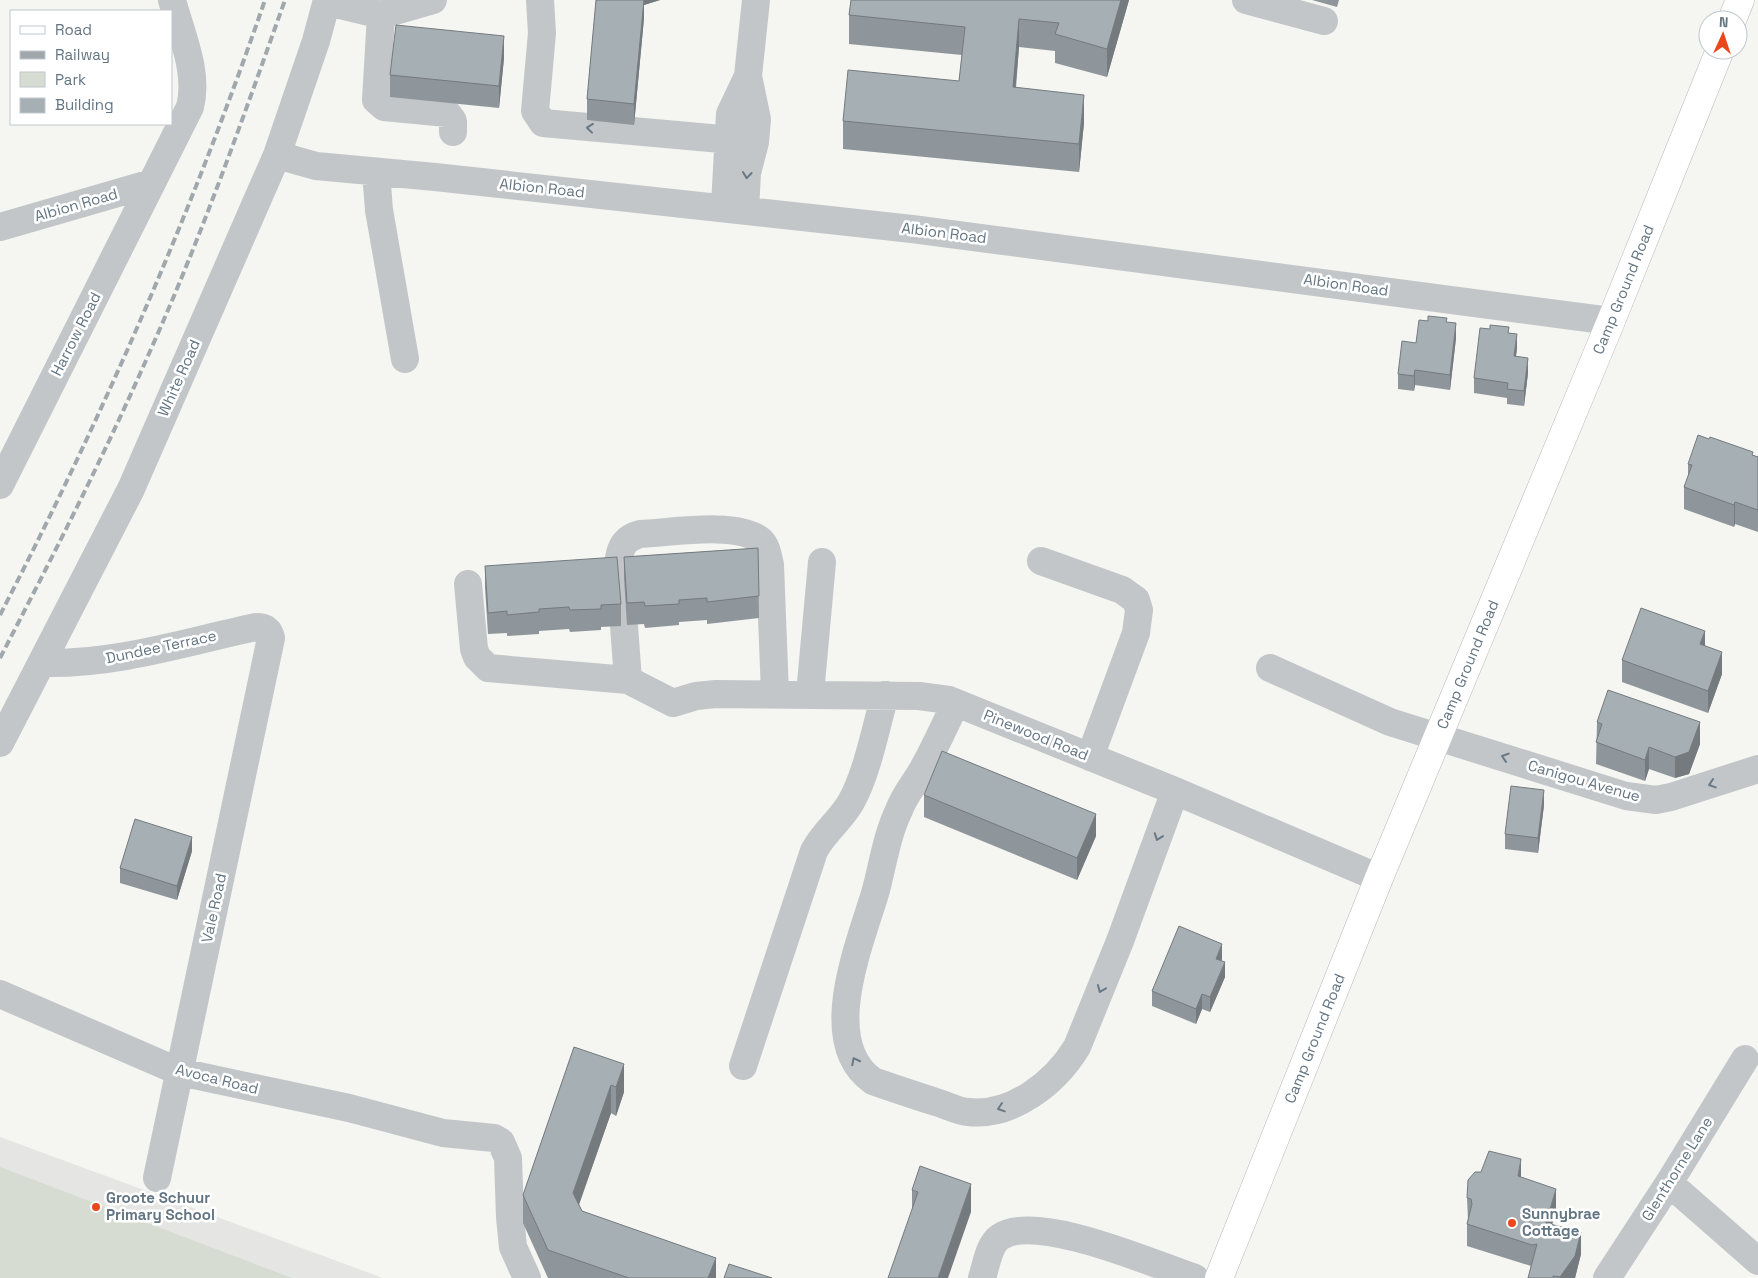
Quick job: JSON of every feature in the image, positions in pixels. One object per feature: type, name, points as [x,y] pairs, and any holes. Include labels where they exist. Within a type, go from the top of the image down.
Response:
[{"type":"main road","name":"Camp Ground Road","points":[[1219,1278],[1379,878],[1439,738],[1611,321],[1716,60]]},
{"type":"street","name":"Harrow Road","points":[[0,485],[190,107],[194,89],[192,75],[172,0]]},
{"type":"street","points":[[327,1],[381,15],[432,0]]},
{"type":"street","points":[[540,0],[542,33],[535,111],[543,123],[755,142]]},
{"type":"street","points":[[735,209],[755,142],[756,113],[748,76],[756,0]]},
{"type":"street","points":[[1246,0],[1324,21]]},
{"type":"street","name":"White Road","points":[[0,743],[130,489],[277,155],[316,41],[327,1]]},
{"type":"street","points":[[381,15],[376,100],[384,107],[447,112],[453,121],[453,132]]},
{"type":"street","points":[[735,209],[728,169],[727,139],[730,114],[748,76]]},
{"type":"street","name":"Albion Road","points":[[277,155],[316,166],[735,209],[1066,247],[1611,321]]},
{"type":"street","points":[[376,172],[379,210],[405,359]]},
{"type":"street","name":"Albion Road","points":[[0,227],[152,184]]},
{"type":"street","points":[[468,584],[474,649],[476,657],[488,668],[628,680],[618,558],[624,542],[631,536],[640,534],[729,530],[745,533],[761,541],[767,552],[770,565],[775,694]]},
{"type":"street","points":[[810,694],[822,562]]},
{"type":"street","points":[[1041,562],[1122,590],[1136,600],[1139,610],[1136,633],[1090,757]]},
{"type":"street","name":"Dundee Terrace","points":[[42,663],[89,662],[113,658],[256,627],[266,628],[271,638]]},
{"type":"street","name":"Vale Road","points":[[157,1178],[271,638]]},
{"type":"street","name":"Canigou Avenue","points":[[1270,668],[1390,722],[1626,796],[1641,799],[1671,797],[1758,769]]},
{"type":"street","name":"Pinewood Road","points":[[628,680],[673,703],[704,694],[935,697],[956,703],[1175,791],[1379,878]]},
{"type":"street","points":[[743,1066],[812,858],[820,839],[851,802],[868,753],[884,695]]},
{"type":"street","points":[[956,703],[927,761],[899,810],[854,962],[845,1016],[848,1046],[862,1074],[873,1082],[966,1112],[983,1113],[1023,1099],[1050,1082],[1068,1062],[1077,1047],[1120,941],[1175,791]]},
{"type":"street","name":"Avoca Road","points":[[0,994],[180,1072],[415,1124],[443,1133],[485,1136],[501,1142],[508,1158],[513,1247],[517,1260],[527,1278]]},
{"type":"street","name":"Glenthorne Lane","points":[[1607,1278],[1669,1183],[1745,1059]]},
{"type":"street","points":[[1669,1183],[1758,1261]]},
{"type":"street","points":[[982,1278],[996,1240],[1009,1233],[1029,1231],[1066,1235],[1096,1242],[1195,1278]]},
{"type":"shaded area","name":"Groote Schuur Primary School","points":[[0,1137],[383,1278],[0,1278]]},
{"type":"green space","name":"Groote Schuur Primary School","points":[[0,1167],[292,1278],[0,1278]]},
{"type":"building","points":[[596,0],[644,0],[634,104],[587,99]]},
{"type":"building","points":[[851,0],[1121,0],[1107,49],[1055,34],[1059,23],[1019,19],[1013,87],[1084,95],[1079,144],[843,121],[848,70],[959,81],[965,27],[849,15]]},
{"type":"building","points":[[396,25],[504,36],[499,86],[390,75]]},
{"type":"building","points":[[1428,316],[1447,318],[1446,322],[1456,323],[1450,375],[1415,370],[1414,376],[1398,374],[1402,341],[1416,343],[1419,320],[1428,321]]},
{"type":"building","points":[[1490,325],[1509,327],[1508,333],[1517,334],[1514,356],[1528,358],[1524,391],[1507,389],[1508,383],[1474,378],[1480,328],[1490,329]]},
{"type":"building","points":[[1698,435],[1709,439],[1710,437],[1753,452],[1752,455],[1758,457],[1758,510],[1735,502],[1734,505],[1684,487],[1692,465],[1688,464]]},
{"type":"building","points":[[758,548],[759,596],[707,602],[707,598],[679,600],[679,604],[645,606],[644,602],[627,603],[624,557]]},
{"type":"building","points":[[617,557],[621,604],[601,605],[601,609],[570,610],[569,607],[539,609],[539,612],[507,615],[507,611],[488,613],[485,566]]},
{"type":"building","points":[[1641,608],[1705,631],[1700,644],[1722,652],[1708,691],[1622,660]]},
{"type":"building","points":[[1608,690],[1700,722],[1689,752],[1675,757],[1649,747],[1645,760],[1596,742],[1602,724],[1597,722]]},
{"type":"building","points":[[942,751],[1096,814],[1077,858],[924,795]]},
{"type":"building","points":[[1511,786],[1544,790],[1538,838],[1505,834]]},
{"type":"building","points":[[135,819],[192,837],[177,886],[120,868]]},
{"type":"building","points":[[1179,926],[1222,944],[1216,959],[1225,962],[1210,997],[1202,994],[1196,1009],[1152,991]]},
{"type":"building","points":[[574,1047],[624,1064],[616,1087],[611,1085],[573,1193],[582,1211],[716,1258],[708,1278],[629,1278],[548,1250],[523,1195]]},
{"type":"building","name":"Sunnybrae Cottage","points":[[1489,1151],[1521,1159],[1518,1176],[1556,1189],[1546,1223],[1581,1232],[1575,1256],[1560,1277],[1528,1278],[1537,1244],[1532,1245],[1467,1224],[1472,1204],[1471,1199],[1467,1198],[1468,1180],[1475,1172],[1481,1172]]},
{"type":"building","points":[[920,1166],[971,1184],[938,1278],[888,1278],[918,1192],[912,1190]]},
{"type":"building","points":[[729,1264],[772,1278],[724,1278]]},
{"type":"railway","points":[[0,615],[75,465],[144,312],[207,158],[265,0]]},
{"type":"railway","points":[[0,658],[97,466],[170,306],[221,176],[285,0]]},
{"type":"place","name":"Groote Schuur Primary School","points":[[96,1207]]},
{"type":"place","name":"Sunnybrae Cottage","points":[[1512,1223]]}]
